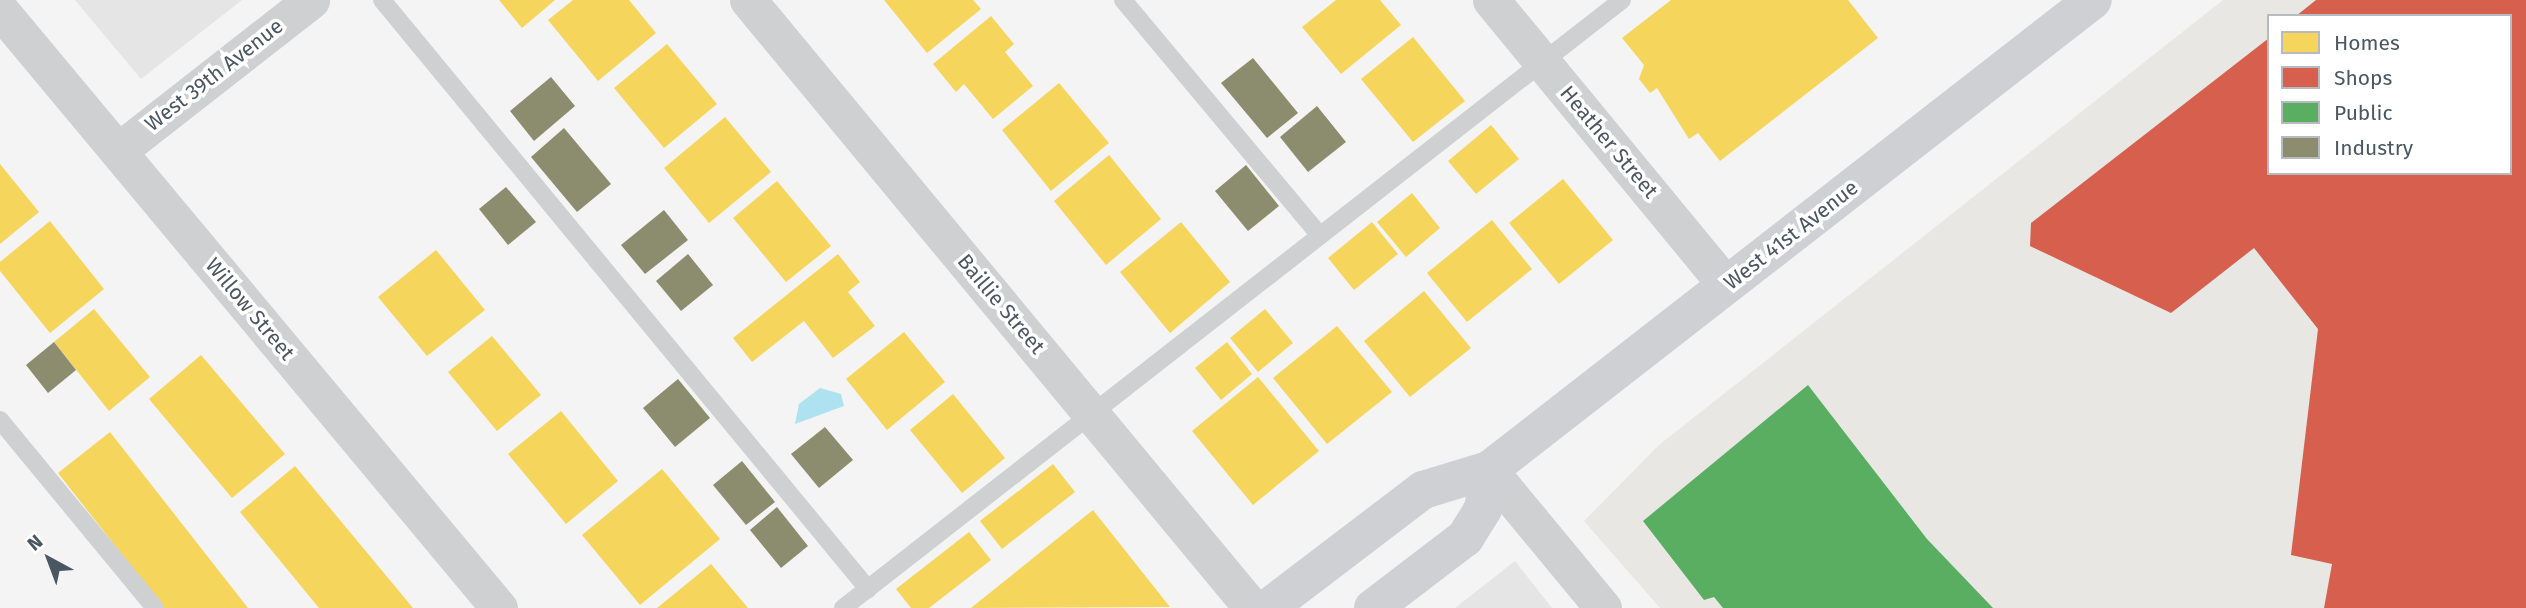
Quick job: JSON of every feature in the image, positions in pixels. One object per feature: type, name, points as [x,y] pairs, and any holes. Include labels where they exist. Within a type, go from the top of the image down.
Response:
[{"type":"main road","name":"West 41st Avenue","points":[[1268,608],[1423,489],[1489,470],[2093,0]]},
{"type":"main road","points":[[1373,608],[1465,538],[1483,509],[1489,470]]},
{"type":"street","name":"West 39th Avenue","points":[[118,151],[310,0]]},
{"type":"street","name":"Baillie Street","points":[[748,0],[1252,608]]},
{"type":"street","name":"Heather Street","points":[[1491,0],[1726,285]]},
{"type":"street","name":"Willow Street","points":[[0,10],[499,608]]},
{"type":"street","points":[[1489,470],[1603,608]]},
{"type":"lane","points":[[382,0],[868,589]]},
{"type":"lane","points":[[1122,0],[1320,236]]},
{"type":"lane","points":[[844,608],[1622,0]]},
{"type":"lane","points":[[0,420],[155,608]]},
{"type":"shaded area","points":[[75,0],[242,0],[141,79]]},
{"type":"shaded area","points":[[2223,0],[2526,0],[2526,608],[1660,608],[1584,521],[1659,445]]},
{"type":"shaded area","points":[[1515,561],[1552,608],[1455,608]]},
{"type":"water","points":[[820,388],[841,394],[844,406],[795,424],[799,404]]},
{"type":"building: Homes","points":[[499,0],[555,0],[522,28]]},
{"type":"building: Homes","points":[[573,0],[629,0],[656,33],[598,81],[548,20]]},
{"type":"building: Homes","points":[[884,0],[973,0],[981,9],[927,53]]},
{"type":"building: Homes","points":[[1336,0],[1380,0],[1401,25],[1341,74],[1302,27]]},
{"type":"building: Homes","points":[[1671,0],[1848,0],[1878,38],[1720,161],[1698,133],[1689,139],[1657,88],[1650,93],[1639,79],[1644,65],[1622,38]]},
{"type":"building: Homes","points":[[991,16],[1014,44],[1005,52],[1033,86],[993,119],[964,84],[956,92],[933,64]]},
{"type":"building: Homes","points":[[1413,37],[1465,101],[1413,142],[1361,79]]},
{"type":"building: Homes","points":[[667,44],[717,104],[664,148],[614,88]]},
{"type":"building: Homes","points":[[1059,83],[1109,143],[1051,191],[1002,130]]},
{"type":"building: Homes","points":[[725,117],[771,172],[709,223],[664,168]]},
{"type":"building: Homes","points":[[1491,125],[1519,159],[1476,194],[1448,161]]},
{"type":"building: Homes","points":[[1109,155],[1161,219],[1106,265],[1054,201]]},
{"type":"building: Homes","points":[[0,164],[39,212],[0,244]]},
{"type":"building: Homes","points":[[1563,179],[1613,240],[1559,284],[1509,223]]},
{"type":"building: Homes","points":[[777,181],[831,246],[786,282],[733,218]]},
{"type":"building: Homes","points":[[1412,193],[1440,228],[1406,257],[1377,222]]},
{"type":"building: Homes","points":[[1492,220],[1532,269],[1467,322],[1427,273]]},
{"type":"building: Homes","points":[[50,221],[104,289],[50,333],[0,271],[0,262]]},
{"type":"building: Homes","points":[[1181,222],[1230,282],[1170,333],[1120,272]]},
{"type":"building: Homes","points":[[1372,222],[1398,254],[1354,290],[1328,258]]},
{"type":"building: Homes","points":[[436,250],[485,310],[427,356],[378,297]]},
{"type":"building: Homes","points":[[838,254],[860,282],[848,292],[875,326],[833,358],[804,321],[752,362],[733,338]]},
{"type":"building: Homes","points":[[1424,291],[1471,348],[1410,397],[1364,341]]},
{"type":"building: Homes","points":[[94,309],[150,377],[109,411],[54,342]]},
{"type":"building: Homes","points":[[1265,309],[1293,343],[1258,372],[1230,338]]},
{"type":"building: Homes","points":[[1337,326],[1392,392],[1327,444],[1273,378]]},
{"type":"building: Homes","points":[[904,332],[945,382],[887,430],[846,379]]},
{"type":"building: Homes","points":[[492,336],[541,395],[497,431],[448,372]]},
{"type":"building: Homes","points":[[1227,342],[1252,374],[1221,400],[1195,368]]},
{"type":"building: Homes","points":[[201,355],[285,454],[232,498],[149,399]]},
{"type":"building: Homes","points":[[1258,377],[1319,451],[1253,505],[1192,431]]},
{"type":"building: Homes","points":[[953,394],[1005,458],[962,493],[910,430]]},
{"type":"building: Homes","points":[[561,411],[618,481],[566,524],[508,454]]},
{"type":"building: Homes","points":[[110,432],[248,608],[164,608],[58,473]]},
{"type":"building: Homes","points":[[1053,464],[1075,492],[1002,549],[980,521]]},
{"type":"building: Homes","points":[[295,466],[413,608],[319,608],[240,512]]},
{"type":"building: Homes","points":[[662,469],[720,539],[640,605],[582,535]]},
{"type":"building: Homes","points":[[1093,510],[1170,607],[971,608]]},
{"type":"building: Homes","points":[[969,532],[991,560],[929,608],[911,608],[896,589]]},
{"type":"building: Homes","points":[[711,564],[748,608],[657,608]]},
{"type":"building: Shops","points":[[2316,0],[2526,0],[2526,608],[2324,608],[2332,564],[2291,555],[2318,329],[2254,248],[2171,313],[2030,246],[2031,223],[2267,40],[2267,175],[2512,175],[2512,14],[2298,14]]},
{"type":"building: Public","points":[[1808,385],[1927,539],[1993,608],[1723,608],[1714,597],[1704,600],[1643,521]]},
{"type":"building: Industry","points":[[1253,58],[1298,113],[1267,138],[1221,83]]},
{"type":"building: Industry","points":[[551,77],[575,106],[534,141],[510,111]]},
{"type":"building: Industry","points":[[1317,106],[1346,142],[1308,172],[1280,137]]},
{"type":"building: Industry","points":[[564,128],[611,184],[577,212],[531,157]]},
{"type":"building: Industry","points":[[1246,165],[1279,206],[1248,231],[1215,191]]},
{"type":"building: Industry","points":[[506,187],[536,222],[508,245],[479,209]]},
{"type":"building: Industry","points":[[664,210],[688,240],[645,274],[621,245]]},
{"type":"building: Industry","points":[[688,254],[713,285],[681,311],[656,281]]},
{"type":"building: Industry","points":[[54,342],[76,370],[48,393],[26,365]]},
{"type":"building: Industry","points":[[678,379],[710,418],[675,447],[643,408]]},
{"type":"building: Industry","points":[[825,427],[853,460],[819,488],[791,454]]},
{"type":"building: Industry","points":[[742,461],[775,502],[746,525],[713,485]]},
{"type":"building: Industry","points":[[777,507],[808,546],[781,568],[750,530]]}]
